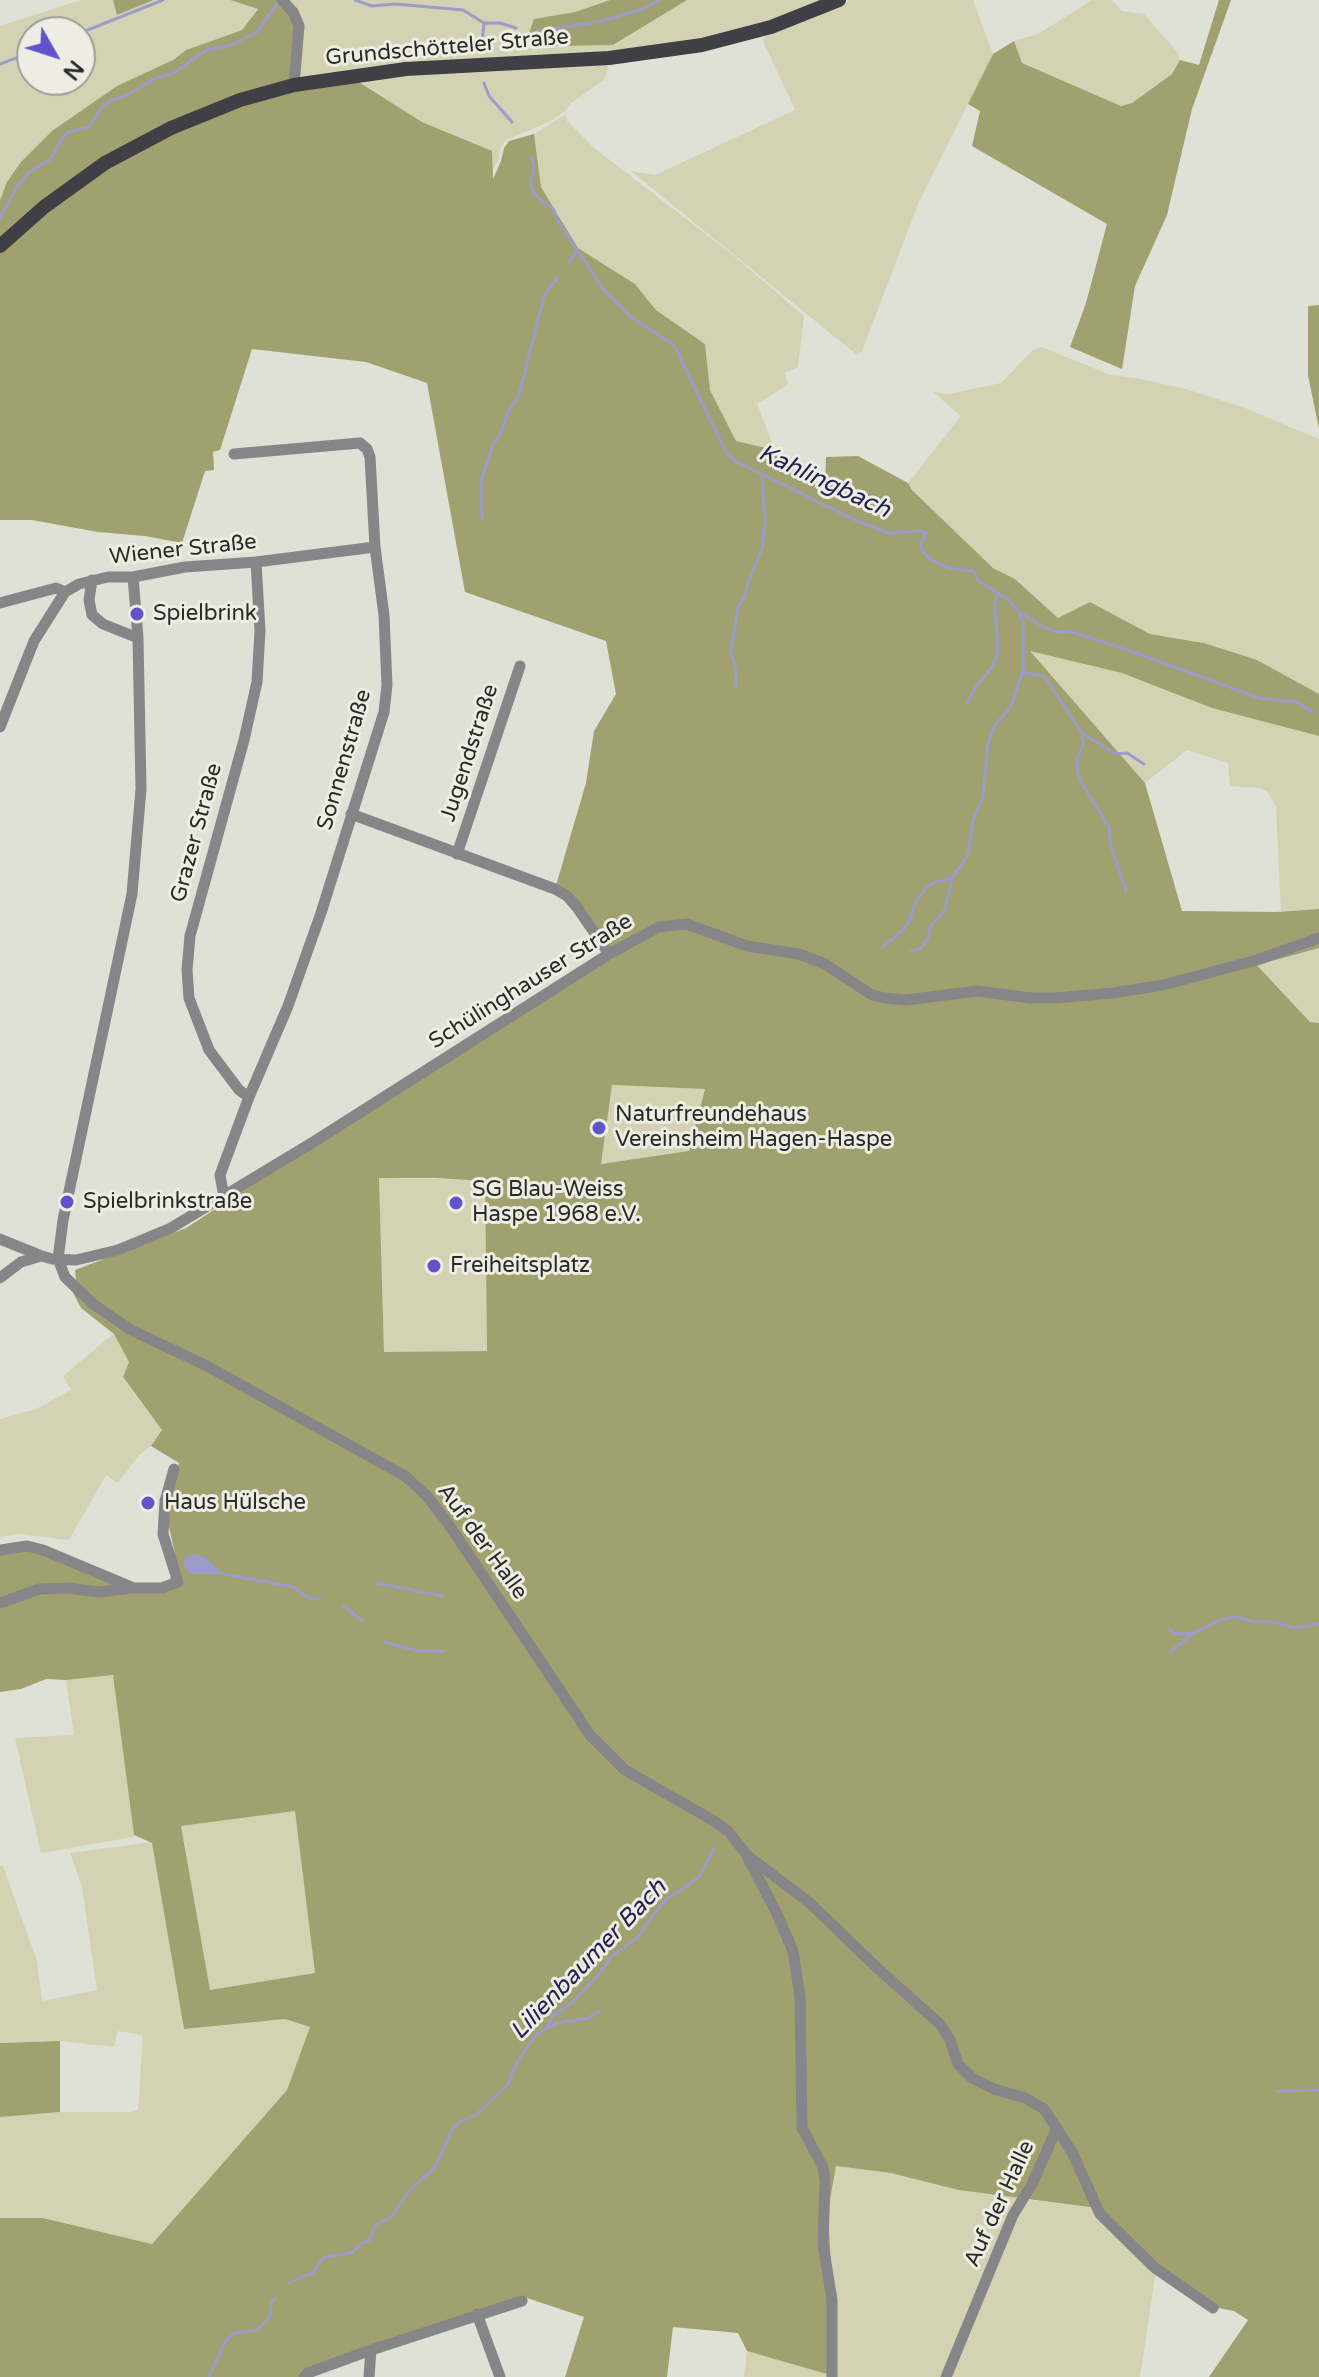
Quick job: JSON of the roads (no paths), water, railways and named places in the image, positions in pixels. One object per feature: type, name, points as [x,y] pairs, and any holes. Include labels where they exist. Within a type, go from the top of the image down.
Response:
[{"type":"main road","name":"Grundschötteler Straße","points":[[0,246],[44,207],[105,163],[171,128],[240,100],[294,85],[406,69],[609,58],[702,45],[771,27],[839,0]]},
{"type":"street","points":[[284,1],[299,26],[294,85]]},
{"type":"street","name":"Sonnenstraße","points":[[224,1197],[220,1175],[288,1006],[321,913],[385,710],[387,685],[370,457],[364,445],[234,454]]},
{"type":"street","name":"Wiener Straße","points":[[0,603],[56,588],[65,592],[79,584],[108,577],[133,577],[185,567],[256,562],[375,547]]},
{"type":"street","name":"Grazer Straße","points":[[249,1097],[239,1090],[209,1050],[189,998],[187,970],[190,936],[257,682],[260,631],[256,562]]},
{"type":"street","points":[[58,1259],[63,1220],[132,894],[141,789],[138,638],[133,577]]},
{"type":"street","points":[[92,580],[89,600],[92,615],[103,624],[138,638]]},
{"type":"street","points":[[0,727],[34,641],[65,592]]},
{"type":"street","name":"Jugendstraße","points":[[457,854],[520,666]]},
{"type":"street","name":"Jugendstraße","points":[[351,814],[544,884],[567,896],[609,954]]},
{"type":"street","name":"Schülinghauser Straße","points":[[0,1239],[42,1256],[76,1260],[118,1250],[171,1228],[609,954],[659,927],[687,924],[747,946],[799,954],[825,964],[872,995],[906,1000],[977,991],[1031,998],[1113,993],[1163,985],[1257,960],[1319,938]]},
{"type":"street","points":[[0,1278],[21,1262],[42,1256]]},
{"type":"street","name":"Auf der Halle","points":[[58,1259],[65,1277],[93,1304],[131,1330],[207,1366],[405,1476],[426,1495],[447,1522],[590,1735],[625,1770],[729,1832],[746,1854],[793,1951],[800,1997],[802,2128],[823,2167],[825,2181],[823,2244],[832,2300],[832,2377]]},
{"type":"street","points":[[0,1603],[39,1589],[68,1588],[98,1592],[162,1588],[178,1582],[163,1534],[165,1501],[174,1469]]},
{"type":"street","points":[[0,1550],[27,1546],[43,1550],[137,1588]]},
{"type":"street","name":"Auf der Halle","points":[[746,1854],[810,1903],[941,2025],[958,2064],[972,2078],[994,2089],[1025,2098],[1044,2109],[1057,2128],[1032,2184],[1013,2215],[946,2377]]},
{"type":"street","points":[[1057,2128],[1072,2152],[1100,2214],[1155,2268],[1213,2308]]},
{"type":"street","points":[[304,2377],[371,2350],[522,2301]]},
{"type":"street","points":[[477,2314],[500,2377]]},
{"type":"street","points":[[369,2377],[371,2350]]},
{"type":"water","points":[[196,1554],[206,1558],[224,1574],[189,1574],[184,1566],[185,1556]]},
{"type":"waterway","points":[[96,27],[163,0]]},
{"type":"waterway","points":[[0,218],[16,188],[28,173],[51,159],[68,132],[89,127],[102,107],[111,100],[174,73],[206,50],[232,45],[256,33],[280,0]]},
{"type":"waterway","points":[[355,0],[372,6],[395,4],[463,10],[484,23],[500,23],[516,28]]},
{"type":"waterway","points":[[538,31],[598,22],[640,10],[659,0]]},
{"type":"waterway","points":[[481,49],[484,25]]},
{"type":"waterway","points":[[0,64],[16,58]]},
{"type":"waterway","points":[[484,83],[489,96],[512,122]]},
{"type":"waterway","name":"Kahlingbach","points":[[531,156],[534,165],[533,192],[553,209],[603,289],[632,318],[674,345],[727,454],[735,461],[888,533],[926,533],[921,544],[922,551],[930,559],[948,568],[973,571],[979,581],[1047,629],[1069,631],[1259,698],[1297,702],[1312,712]]},
{"type":"waterway","points":[[569,262],[576,252]]},
{"type":"waterway","points":[[482,518],[481,480],[492,447],[519,395],[544,296],[557,278]]},
{"type":"waterway","points":[[736,686],[731,652],[738,607],[762,549],[765,521],[762,477]]},
{"type":"waterway","points":[[967,704],[974,689],[993,666],[998,653],[997,593]]},
{"type":"waterway","points":[[1019,613],[1023,622],[1023,670],[1044,676],[1082,733],[1078,772],[1109,827],[1111,846],[1126,891]]},
{"type":"waterway","points":[[911,951],[920,949],[928,938],[930,927],[945,910],[952,878],[968,855],[973,820],[983,797],[988,742],[995,725],[1010,708],[1023,670]]},
{"type":"waterway","points":[[1082,733],[1115,754],[1127,753],[1144,764]]},
{"type":"waterway","points":[[883,947],[909,922],[915,903],[926,888],[952,878]]},
{"type":"waterway","points":[[224,1574],[293,1587],[310,1599],[320,1598]]},
{"type":"waterway","points":[[377,1583],[442,1596]]},
{"type":"waterway","points":[[343,1606],[363,1621]]},
{"type":"waterway","points":[[1170,1652],[1194,1633],[1222,1619],[1237,1617],[1294,1628],[1319,1624]]},
{"type":"waterway","points":[[1169,1629],[1175,1634],[1192,1633]]},
{"type":"waterway","points":[[384,1642],[418,1651],[443,1651]]},
{"type":"waterway","name":"Lilienbaumer Bach","points":[[289,2283],[314,2272],[326,2257],[351,2253],[370,2240],[375,2226],[392,2216],[409,2191],[435,2167],[453,2128],[477,2114],[509,2083],[512,2072],[536,2035],[546,2029],[553,2016],[574,2001],[611,1957],[638,1937],[666,1900],[699,1877],[714,1849]]},
{"type":"waterway","points":[[546,2029],[557,2023],[588,2018],[599,2011]]},
{"type":"waterway","points":[[1278,2091],[1319,2090]]},
{"type":"waterway","name":"Lilienbaumer Bach","points":[[209,2377],[225,2342],[234,2333],[257,2330],[270,2317],[271,2302],[275,2298]]},
{"type":"place","name":"Spielbrink","points":[[137,614]]},
{"type":"place","name":"Naturfreundehaus Vereinsheim Hagen-Haspe","points":[[599,1128]]},
{"type":"place","name":"Spielbrinkstraße","points":[[67,1202]]},
{"type":"place","name":"SG Blau-Weiss Haspe 1968 e.V.","points":[[456,1203]]},
{"type":"place","name":"Freiheitsplatz","points":[[434,1266]]},
{"type":"place","name":"Haus Hülsche","points":[[148,1503]]}]
